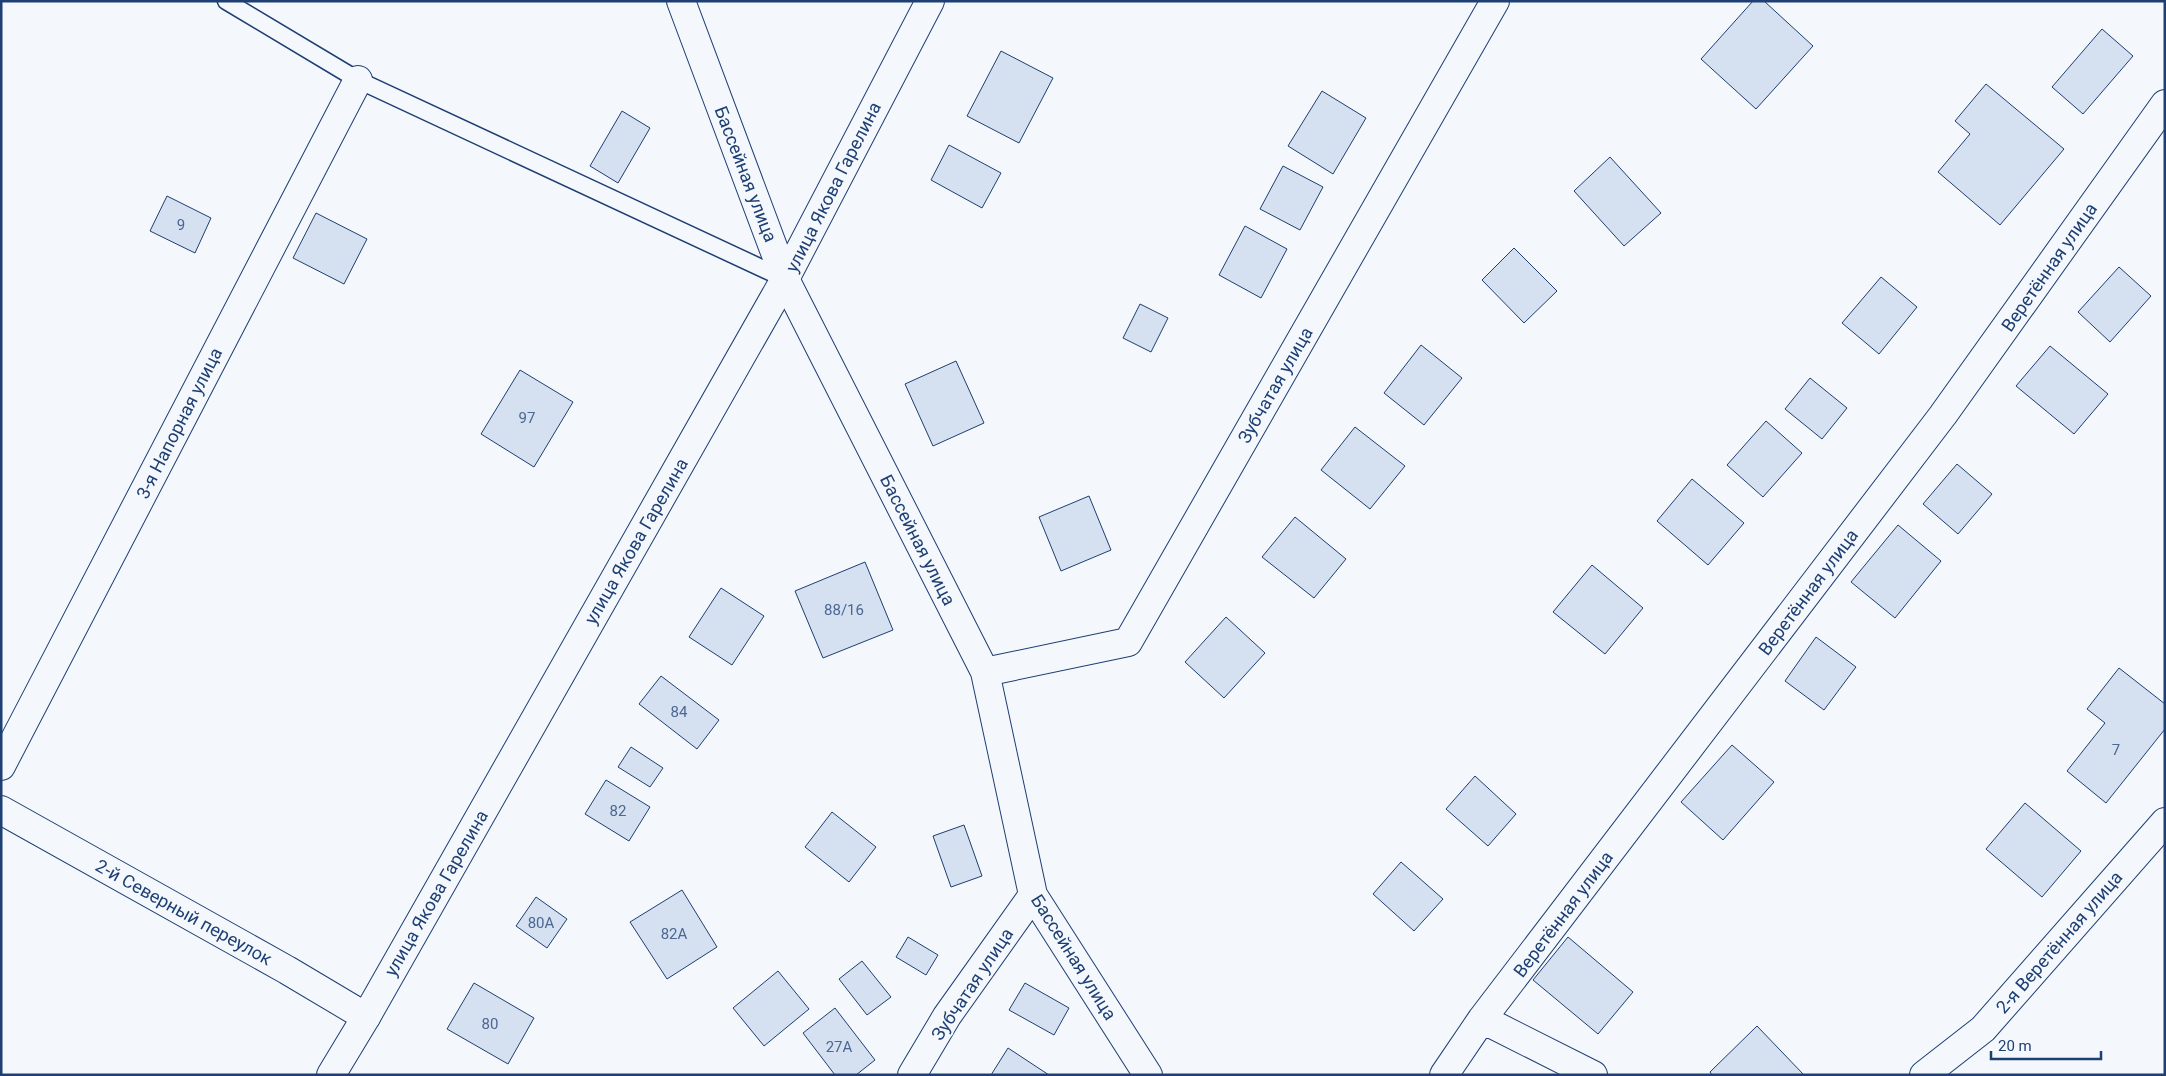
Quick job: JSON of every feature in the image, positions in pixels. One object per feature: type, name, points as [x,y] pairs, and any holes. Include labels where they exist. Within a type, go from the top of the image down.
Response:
[{"type":"street","name":"Бассейная улица","points":[[681,1],[786,279],[985,672],[1033,895],[1148,1075]]},
{"type":"street","name":"улица Якова Гарелина","points":[[331,1075],[366,1017],[786,279],[930,1]]},
{"type":"street","name":"Зубчатая улица","points":[[985,672],[1128,642],[1495,1]]},
{"type":"street","name":"3-я Напорная улица","points":[[1,766],[358,80]]},
{"type":"street","name":"Веретённая улица","points":[[1444,1075],[1482,1020],[1943,415],[2165,104]]},
{"type":"street","name":"2-й Северный переулок","points":[[1,810],[287,970],[366,1017]]},
{"type":"street","name":"2-я Веретённая улица","points":[[1924,1075],[1983,1029],[2165,822]]},
{"type":"street","name":"Зубчатая улица","points":[[912,1075],[947,1016],[1033,895]]},
{"type":"street","points":[[1482,1020],[1593,1075]]},
{"type":"lane","points":[[226,1],[358,80],[786,279]]},
{"type":"building","points":[[1753,1],[1764,1],[1813,46],[1756,109],[1701,59]]},
{"type":"building","points":[[2102,29],[2133,56],[2083,114],[2052,87]]},
{"type":"building","points":[[1001,51],[1053,78],[1019,143],[967,116]]},
{"type":"building","points":[[1986,84],[2064,149],[2000,225],[1938,172],[1970,134],[1955,121]]},
{"type":"building","points":[[1322,91],[1366,118],[1333,174],[1288,146]]},
{"type":"building","points":[[622,111],[650,128],[618,183],[590,166]]},
{"type":"building","points":[[949,145],[1001,173],[982,208],[931,180]]},
{"type":"building","points":[[1610,157],[1661,213],[1624,246],[1574,191]]},
{"type":"building","points":[[1283,166],[1323,187],[1300,230],[1260,209]]},
{"type":"building","points":[[167,196],[211,218],[195,253],[150,231]]},
{"type":"building","points":[[316,213],[367,239],[344,284],[293,258]]},
{"type":"building","points":[[1245,226],[1287,249],[1261,298],[1219,275]]},
{"type":"building","points":[[1514,248],[1557,291],[1524,323],[1482,280]]},
{"type":"building","points":[[2119,267],[2151,296],[2110,342],[2078,312]]},
{"type":"building","points":[[1881,277],[1917,307],[1879,354],[1842,323]]},
{"type":"building","points":[[1140,304],[1168,318],[1151,352],[1123,338]]},
{"type":"building","points":[[1421,345],[1462,378],[1424,425],[1384,393]]},
{"type":"building","points":[[2050,346],[2108,394],[2074,434],[2016,386]]},
{"type":"building","points":[[956,361],[984,423],[933,446],[905,384]]},
{"type":"building","points":[[520,370],[573,402],[534,467],[481,434]]},
{"type":"building","points":[[1810,378],[1847,408],[1822,439],[1785,409]]},
{"type":"building","points":[[1766,421],[1802,453],[1763,497],[1727,465]]},
{"type":"building","points":[[1355,427],[1405,466],[1370,509],[1321,470]]},
{"type":"building","points":[[1957,464],[1992,494],[1958,534],[1923,504]]},
{"type":"building","points":[[1692,479],[1744,523],[1708,565],[1657,521]]},
{"type":"building","points":[[1089,496],[1111,550],[1061,571],[1039,517]]},
{"type":"building","points":[[1295,517],[1346,559],[1314,598],[1262,557]]},
{"type":"building","points":[[1898,525],[1941,561],[1895,618],[1851,582]]},
{"type":"building","points":[[865,562],[893,630],[823,658],[795,591]]},
{"type":"building","points":[[1592,565],[1643,608],[1605,654],[1553,612]]},
{"type":"building","points":[[721,588],[764,616],[732,665],[689,637]]},
{"type":"building","points":[[1226,617],[1265,653],[1224,698],[1185,662]]},
{"type":"building","points":[[1816,637],[1856,667],[1824,710],[1785,681]]},
{"type":"building","points":[[2119,668],[2165,704],[2165,729],[2106,803],[2067,771],[2105,723],[2087,709]]},
{"type":"building","points":[[661,676],[719,720],[697,749],[639,704]]},
{"type":"building","points":[[1732,745],[1774,782],[1723,840],[1681,802]]},
{"type":"building","points":[[631,747],[663,768],[650,787],[618,767]]},
{"type":"building","points":[[1475,776],[1516,814],[1488,846],[1446,809]]},
{"type":"building","points":[[606,780],[650,807],[629,841],[585,814]]},
{"type":"building","points":[[2025,803],[2081,851],[2042,897],[1986,849]]},
{"type":"building","points":[[832,812],[876,847],[849,882],[805,847]]},
{"type":"building","points":[[964,825],[982,876],[951,887],[933,836]]},
{"type":"building","points":[[1401,862],[1443,899],[1414,931],[1373,894]]},
{"type":"building","points":[[682,890],[717,947],[667,979],[630,922]]},
{"type":"building","points":[[536,897],[567,919],[547,948],[516,926]]},
{"type":"building","points":[[908,937],[938,955],[926,975],[896,957]]},
{"type":"building","points":[[1568,937],[1633,992],[1598,1034],[1533,980]]},
{"type":"building","points":[[862,961],[891,997],[867,1015],[839,979]]},
{"type":"building","points":[[778,971],[809,1009],[764,1046],[733,1008]]},
{"type":"building","points":[[474,983],[534,1018],[508,1064],[447,1029]]},
{"type":"building","points":[[1025,983],[1069,1008],[1054,1035],[1009,1010]]},
{"type":"building","points":[[835,1008],[875,1060],[856,1075],[835,1075],[803,1033]]},
{"type":"building","points":[[1757,1026],[1804,1075],[1712,1075],[1710,1072]]},
{"type":"building","points":[[1008,1048],[1049,1075],[991,1075]]}]
